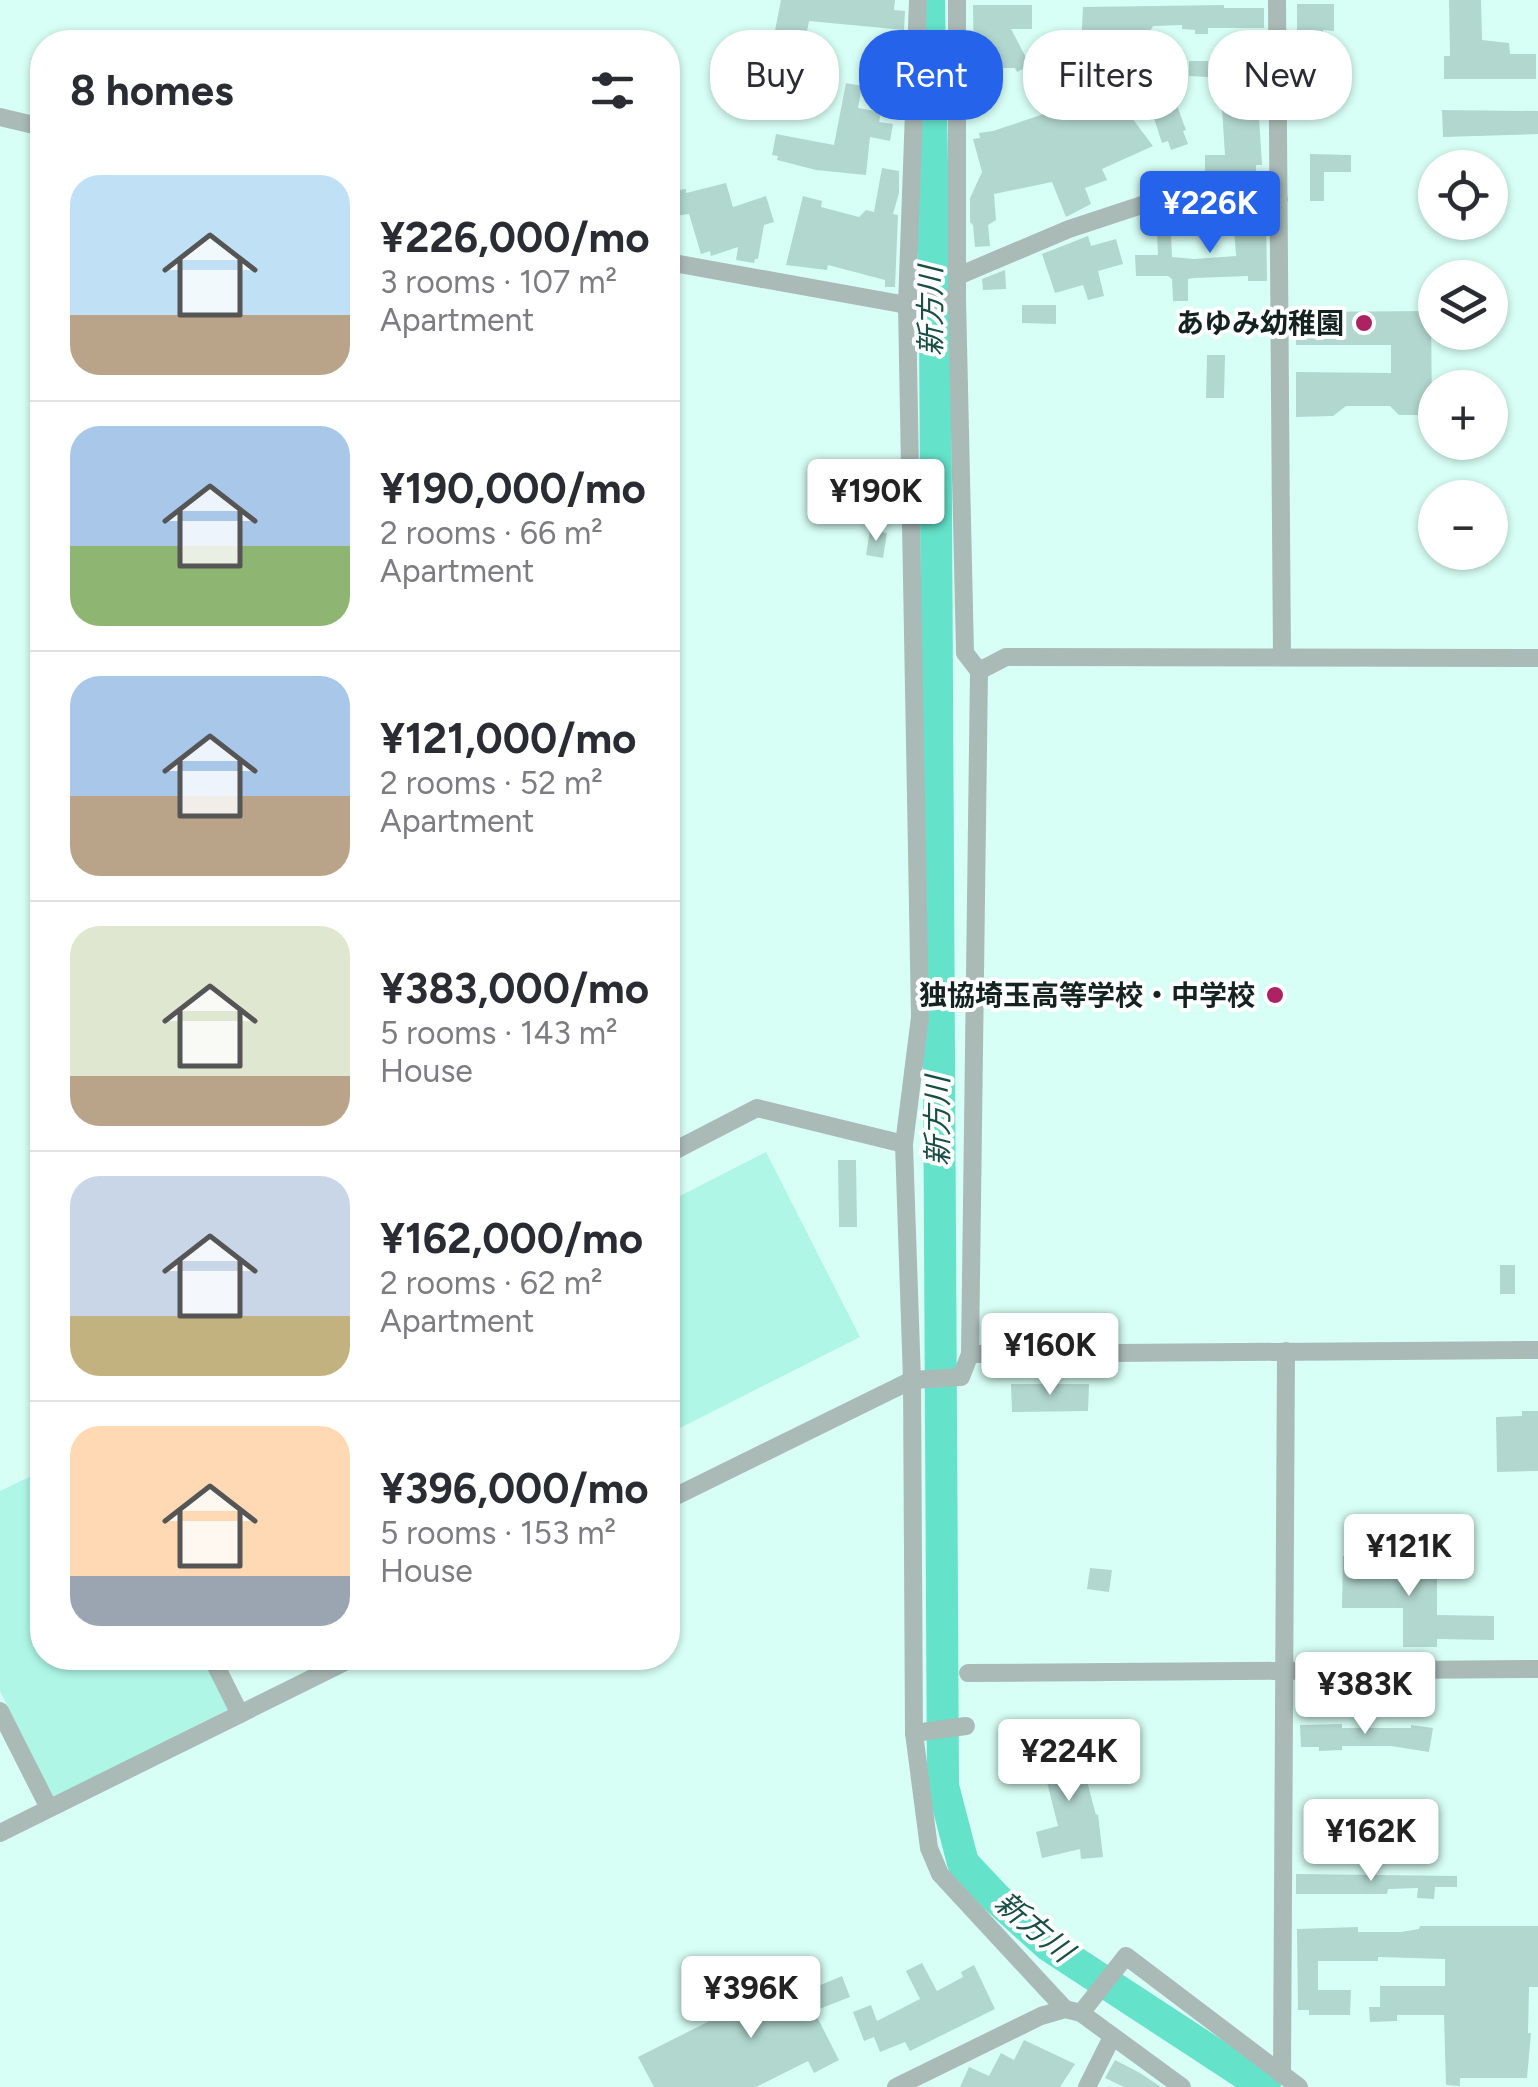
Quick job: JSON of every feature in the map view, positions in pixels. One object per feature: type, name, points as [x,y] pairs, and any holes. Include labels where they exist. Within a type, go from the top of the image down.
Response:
[{"type":"street","points":[[918,0],[914,302],[920,1002],[904,1144],[920,1379],[914,1734],[929,1848],[940,1874],[1073,2011],[1182,2087]]},
{"type":"street","points":[[680,1494],[920,1379],[961,1378],[970,1354],[979,671],[964,653],[953,299],[958,276],[957,0]]},
{"type":"street","points":[[1278,0],[1282,657]]},
{"type":"street","points":[[0,118],[30,124]]},
{"type":"street","points":[[958,276],[1069,228],[1158,200],[1279,199]]},
{"type":"street","points":[[680,264],[914,302],[953,299]]},
{"type":"street","points":[[979,671],[1006,657],[1538,658]]},
{"type":"street","points":[[680,1148],[757,1108],[904,1144]]},
{"type":"street","points":[[970,1354],[1538,1350]]},
{"type":"street","points":[[1282,2075],[1286,1351]]},
{"type":"street","points":[[968,1673],[1538,1669]]},
{"type":"street","points":[[218,1670],[240,1714]]},
{"type":"street","points":[[0,1833],[329,1670]]},
{"type":"street","points":[[0,1712],[49,1808]]},
{"type":"street","points":[[914,1734],[966,1726]]},
{"type":"street","points":[[896,2087],[1041,2016],[1073,2011],[1126,1956],[1298,2087]]},
{"type":"street","points":[[1087,2087],[1112,2036]]},
{"type":"street","points":[[926,2087],[935,2068]]},
{"type":"green space","points":[[766,1152],[860,1337],[680,1428],[680,1196]]},
{"type":"green space","points":[[30,1477],[30,1670],[209,1670],[229,1709],[53,1799],[0,1691],[0,1491]]},
{"type":"building","points":[[781,0],[895,0],[894,10],[905,11],[904,30],[809,21],[807,30],[775,30]]},
{"type":"building","points":[[1449,0],[1481,0],[1482,40],[1509,43],[1510,54],[1536,54],[1536,79],[1444,79],[1444,56],[1450,56]]},
{"type":"building","points":[[1297,4],[1334,4],[1334,30],[1297,30]]},
{"type":"building","points":[[973,5],[1032,5],[1032,29],[1011,29],[1023,52],[1023,69],[1017,72],[1015,68],[1003,68],[1003,30],[973,30]]},
{"type":"building","points":[[1083,7],[1264,8],[1264,28],[1208,28],[1208,34],[1195,34],[1195,30],[1182,29],[1182,25],[1153,26],[1151,30],[1082,30]]},
{"type":"building","points":[[1189,61],[1208,61],[1208,77],[1189,76]]},
{"type":"building","points":[[846,83],[859,85],[859,120],[893,124],[890,141],[870,137],[866,175],[816,170],[777,160],[778,156],[772,155],[776,134],[834,145]]},
{"type":"building","points":[[1442,110],[1538,111],[1538,134],[1443,137]]},
{"type":"building","points":[[1026,120],[1134,120],[1153,146],[1102,169],[1107,180],[1085,188],[1091,204],[1066,217],[1052,182],[994,194],[996,220],[988,225],[990,246],[975,247],[970,198],[982,172],[973,139],[980,138],[979,133]]},
{"type":"building","points":[[1155,120],[1182,120],[1188,144],[1171,150],[1168,141],[1162,143]]},
{"type":"building","points":[[1223,120],[1259,120],[1262,165],[1256,165],[1256,187],[1233,187],[1232,174],[1205,174],[1205,155],[1225,155]]},
{"type":"building","points":[[1310,154],[1351,155],[1351,172],[1324,172],[1324,201],[1310,201]]},
{"type":"building","points":[[882,168],[899,171],[899,193],[893,214],[898,215],[895,287],[885,287],[885,280],[828,265],[827,270],[786,265],[803,196],[822,201],[821,207],[859,217],[866,210],[874,212]]},
{"type":"building","points":[[726,183],[733,207],[766,196],[774,222],[764,225],[758,259],[754,263],[736,260],[738,247],[711,256],[710,251],[701,254],[689,214],[680,215],[680,190],[686,189],[686,193]]},
{"type":"building","points":[[1170,212],[1172,257],[1194,259],[1236,256],[1233,212],[1266,212],[1267,281],[1248,281],[1248,276],[1188,279],[1188,301],[1173,301],[1172,279],[1168,276],[1136,276],[1135,255],[1158,255],[1156,213]]},
{"type":"building","points":[[1088,236],[1091,246],[1116,239],[1123,264],[1098,271],[1104,296],[1088,300],[1083,285],[1055,293],[1042,254]]},
{"type":"building","points":[[1005,270],[1006,289],[983,290],[982,279]]},
{"type":"building","points":[[1022,305],[1056,305],[1056,324],[1022,323]]},
{"type":"building","points":[[1418,311],[1418,350],[1431,350],[1432,370],[1418,370],[1418,415],[1399,415],[1390,406],[1346,406],[1333,416],[1296,417],[1296,372],[1391,373],[1391,345],[1296,345],[1296,312]]},
{"type":"building","points":[[1207,355],[1225,355],[1224,398],[1206,398]]},
{"type":"building","points":[[870,530],[887,533],[883,558],[866,555]]},
{"type":"building","points":[[838,1160],[856,1160],[857,1227],[839,1227]]},
{"type":"building","points":[[1500,1265],[1515,1265],[1515,1294],[1500,1294]]},
{"type":"building","points":[[1011,1384],[1089,1384],[1088,1411],[1012,1412]]},
{"type":"building","points":[[1522,1411],[1538,1411],[1538,1471],[1497,1472],[1496,1417],[1522,1416]]},
{"type":"building","points":[[1343,1556],[1437,1560],[1437,1615],[1494,1616],[1494,1640],[1437,1639],[1437,1647],[1403,1647],[1403,1608],[1342,1608]]},
{"type":"building","points":[[1090,1568],[1112,1570],[1109,1592],[1087,1589]]},
{"type":"building","points":[[1342,1724],[1342,1728],[1433,1728],[1429,1752],[1391,1746],[1342,1746],[1342,1750],[1319,1751],[1319,1747],[1301,1747],[1300,1725]]},
{"type":"building","points":[[1076,1740],[1098,1814],[1103,1857],[1081,1859],[1080,1849],[1042,1858],[1036,1832],[1058,1826],[1043,1766],[1038,1767],[1034,1750]]},
{"type":"building","points":[[1296,1874],[1457,1876],[1457,1887],[1435,1887],[1434,1899],[1417,1898],[1418,1888],[1388,1889],[1387,1894],[1296,1894]]},
{"type":"building","points":[[1420,1926],[1538,1926],[1538,1987],[1529,1987],[1531,2033],[1527,2078],[1460,2078],[1460,2086],[1446,2085],[1444,2015],[1397,2015],[1397,2021],[1370,2022],[1369,2007],[1380,2007],[1380,1986],[1445,1986],[1445,1959],[1378,1957],[1378,1961],[1318,1961],[1318,1990],[1351,1990],[1350,2015],[1309,2015],[1309,2010],[1298,2010],[1297,1929],[1358,1927],[1358,1932],[1401,1932]]},
{"type":"building","points":[[922,1963],[937,1991],[963,1977],[961,1972],[974,1965],[995,2009],[910,2051],[905,2042],[880,2052],[874,2037],[864,2041],[853,2012],[871,2005],[877,2021],[920,1999],[906,1971]]},
{"type":"building","points":[[842,1976],[850,1997],[814,2011],[839,2060],[814,2073],[808,2061],[756,2087],[654,2087],[638,2057],[797,1977],[804,1992]]},
{"type":"building","points":[[1024,2040],[1075,2064],[1060,2087],[960,2087],[969,2067],[989,2076],[1001,2053],[1014,2060]]},
{"type":"building","points":[[1115,2060],[1161,2087],[1124,2087],[1105,2078]]},
{"type":"waterway","name":"新方川","points":[[929,0],[935,322],[943,1786],[963,1863],[995,1897],[1048,1945],[1265,2087]]},
{"type":"place","name":"あゆみ幼稚園","points":[[1364,323]]},
{"type":"place","name":"独協埼玉高等学校・中学校","points":[[1275,995]]}]
